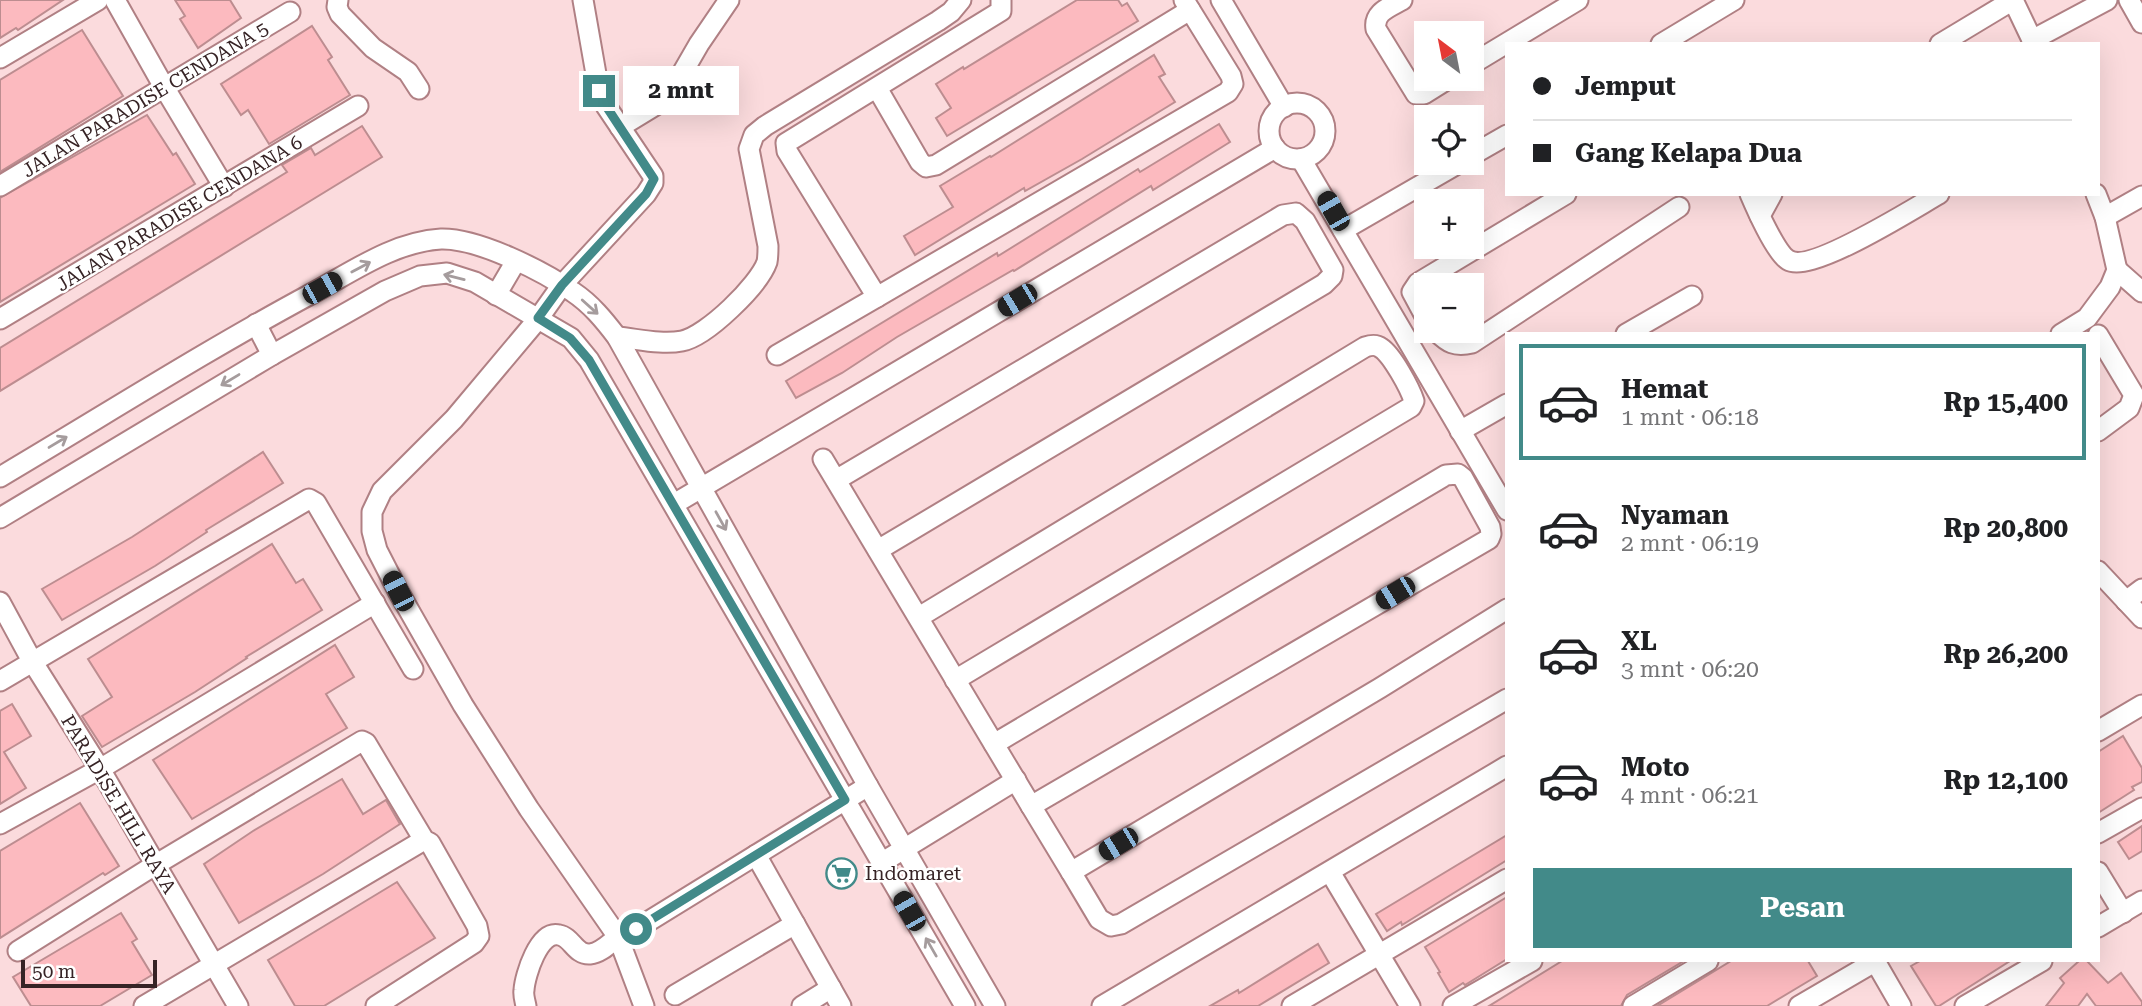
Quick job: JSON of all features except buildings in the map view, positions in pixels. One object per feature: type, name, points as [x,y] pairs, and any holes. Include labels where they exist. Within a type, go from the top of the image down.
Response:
[{"type":"street","points":[[0,58],[98,0]]},
{"type":"street","points":[[115,0],[224,187]]},
{"type":"street","points":[[338,0],[340,14],[373,48],[408,72],[419,89]]},
{"type":"street","points":[[583,0],[599,91],[654,179],[646,194],[562,285],[454,419],[382,491],[372,512],[372,531],[377,550],[398,591],[463,705],[529,809],[627,933],[643,1006]]},
{"type":"street","points":[[620,127],[661,102],[673,89],[729,0]]},
{"type":"street","points":[[617,337],[683,341],[714,325],[727,314],[768,260],[768,246],[749,149],[754,135],[938,21],[951,12],[961,0]]},
{"type":"street","points":[[877,297],[785,146],[789,140],[877,88],[1001,5],[1020,0]]},
{"type":"street","points":[[1222,0],[1284,107]]},
{"type":"street","points":[[1402,0],[1377,15],[1374,21],[1376,29],[1414,91]]},
{"type":"street","points":[[1508,42],[1578,0]]},
{"type":"street","points":[[1664,42],[1734,0]]},
{"type":"street","points":[[1943,42],[2013,0],[2033,42],[2108,0]]},
{"type":"street","points":[[2129,0],[2142,23]]},
{"type":"street","points":[[778,355],[1228,92],[1233,84],[1231,75],[1187,5],[936,165],[926,167],[920,162],[877,88]]},
{"type":"street","name":"JALAN PARADISE CENDANA 5","points":[[0,186],[290,12]]},
{"type":"street","points":[[1484,57],[1505,44]]},
{"type":"street","points":[[1301,104],[1309,106],[1322,118],[1325,135],[1317,151],[1301,159],[1287,157],[1275,148],[1271,141],[1270,127],[1277,112],[1284,107],[1301,104]]},
{"type":"street","name":"JALAN PARADISE CENDANA 6","points":[[0,319],[358,106]]},
{"type":"street","points":[[1484,148],[1505,136]]},
{"type":"street","points":[[674,504],[1275,148]]},
{"type":"street","points":[[1301,159],[1460,431],[1504,500]]},
{"type":"street","points":[[1343,230],[1438,175]]},
{"type":"street","points":[[1435,273],[1563,196]]},
{"type":"street","points":[[1750,196],[1784,257],[1799,263],[1825,256],[1935,196]]},
{"type":"street","points":[[1760,216],[1771,196]]},
{"type":"street","points":[[2074,332],[2094,329],[2117,270],[2105,217],[2097,196]]},
{"type":"street","points":[[2105,217],[2142,196]]},
{"type":"street","points":[[1484,335],[1679,207]]},
{"type":"street","points":[[836,480],[1283,215],[1296,213],[1311,231],[1333,270],[1332,276],[1324,284],[878,550]]},
{"type":"street","points":[[0,478],[256,324],[389,252],[414,243],[442,239],[466,241],[516,261],[562,285],[598,313],[617,337],[868,786],[995,1006]]},
{"type":"street","points":[[496,295],[516,261]]},
{"type":"street","points":[[2117,270],[2142,292]]},
{"type":"street","points":[[0,518],[384,291],[420,276],[447,273],[475,282],[570,338],[589,360],[965,1006]]},
{"type":"street","points":[[1629,332],[1692,296]]},
{"type":"street","points":[[256,324],[272,355]]},
{"type":"street","points":[[2100,339],[2134,396],[2129,408],[2100,430]]},
{"type":"street","points":[[1451,343],[1460,346],[1472,343]]},
{"type":"street","points":[[919,617],[1365,348],[1373,345],[1387,353],[1412,392],[1414,401],[1411,407],[956,680]]},
{"type":"street","points":[[1460,431],[1505,405]]},
{"type":"street","points":[[823,459],[1099,919],[1111,926],[1121,924],[1505,700]]},
{"type":"street","points":[[994,744],[1446,475],[1458,474],[1463,478],[1490,527],[1489,539],[1031,806]]},
{"type":"street","points":[[0,681],[309,499],[316,503],[413,668]]},
{"type":"street","points":[[2100,572],[2134,595],[2142,618]]},
{"type":"street","name":"PARADISE HILL RAYA","points":[[0,602],[239,1006]]},
{"type":"street","points":[[0,824],[100,769],[375,603]]},
{"type":"street","points":[[1071,872],[1380,688],[1505,609]]},
{"type":"street","points":[[2100,730],[2142,705]]},
{"type":"street","points":[[19,951],[155,864],[362,741],[366,743],[424,839],[430,843],[477,926],[479,936],[474,943],[386,1003]]},
{"type":"street","points":[[1102,1006],[1505,767]]},
{"type":"street","points":[[881,863],[1016,780]]},
{"type":"street","points":[[526,1006],[524,990],[533,959],[546,938],[555,934],[561,935],[579,952],[591,954],[602,950],[868,786]]},
{"type":"street","points":[[2100,832],[2142,808]]},
{"type":"street","points":[[144,1006],[424,839]]},
{"type":"street","points":[[757,855],[841,1006]]},
{"type":"street","points":[[1330,872],[1409,1006]]},
{"type":"street","points":[[2100,876],[2123,913]]},
{"type":"street","points":[[1293,1006],[1505,880]]},
{"type":"street","points":[[2100,927],[2142,901]]},
{"type":"street","points":[[675,995],[795,924]]},
{"type":"street","points":[[1453,1006],[1530,962]]},
{"type":"street","points":[[1633,1006],[1706,962]]},
{"type":"street","points":[[1798,1006],[1873,962]]},
{"type":"street","points":[[1876,962],[1901,1006]]},
{"type":"street","points":[[1965,1006],[2040,962]]},
{"type":"street","points":[[802,1006],[831,988]]},
{"type":"place","name":"Indomaret","points":[[842,873]]},
{"type":"route","points":[[599,91],[606,106],[649,169],[653,183],[562,285],[538,318],[570,338],[589,360],[845,800],[636,929]]}]
